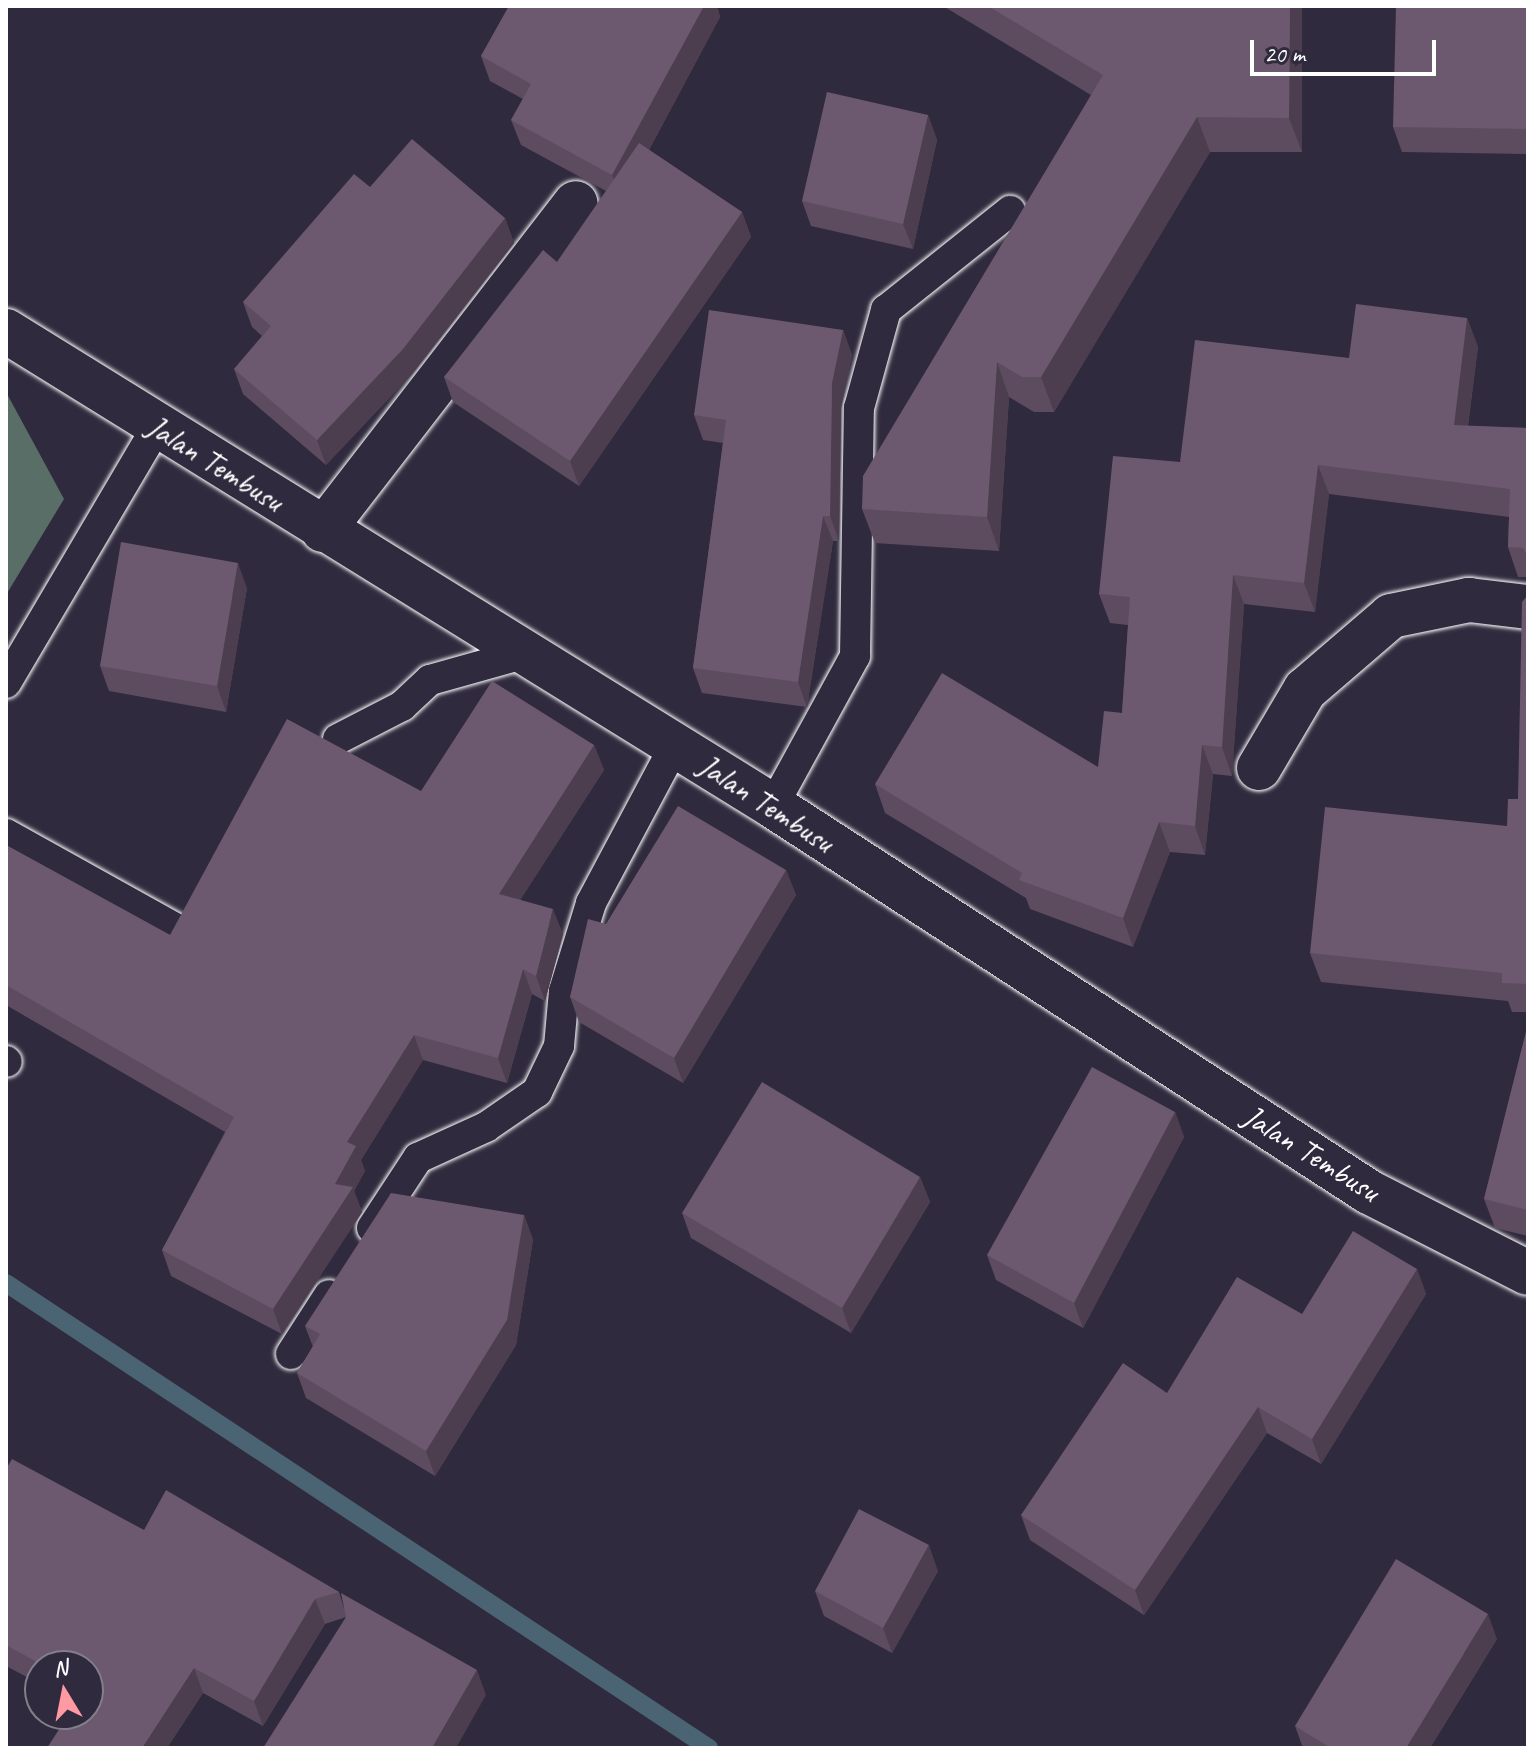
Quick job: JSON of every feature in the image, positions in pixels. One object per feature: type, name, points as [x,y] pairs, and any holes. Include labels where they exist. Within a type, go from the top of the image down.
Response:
[{"type":"street","points":[[323,530],[576,203]]},
{"type":"street","name":"Jalan Tembusu","points":[[6,331],[156,428],[773,806],[1369,1192],[1528,1273]]},
{"type":"street","points":[[1259,768],[1305,690],[1391,616],[1469,600],[1528,607]]},
{"type":"lane","points":[[773,806],[855,656],[859,408],[886,310],[1010,211]]},
{"type":"lane","points":[[6,683],[156,428]]},
{"type":"lane","points":[[338,739],[402,706],[430,680],[526,653]]},
{"type":"lane","points":[[291,1354],[418,1158],[486,1127],[537,1092],[559,1046],[564,991],[591,903],[675,745]]},
{"type":"lane","points":[[6,834],[175,928]]},
{"type":"green space","points":[[6,392],[64,499],[6,595]]},
{"type":"building","points":[[509,6],[704,6],[612,175],[511,120],[531,84],[481,56]]},
{"type":"building","points":[[988,6],[1290,6],[1289,118],[1197,117],[1041,377],[1022,377],[997,362],[987,517],[862,509],[863,476],[1103,75]]},
{"type":"building","points":[[1396,6],[1528,6],[1528,129],[1393,127]]},
{"type":"building","points":[[827,92],[928,115],[903,224],[802,201]]},
{"type":"building","points":[[412,139],[505,218],[403,349],[317,440],[234,369],[271,326],[243,302],[354,174],[370,187]]},
{"type":"building","points":[[639,143],[742,212],[570,461],[444,377],[543,250],[557,262]]},
{"type":"building","points":[[1356,304],[1467,318],[1454,425],[1528,428],[1528,557],[1523,548],[1508,547],[1510,489],[1318,465],[1304,583],[1233,575],[1222,747],[1202,745],[1195,826],[1159,822],[1123,918],[1019,880],[1022,873],[875,784],[942,673],[1098,767],[1104,711],[1122,713],[1130,597],[1099,594],[1113,456],[1180,462],[1195,340],[1349,358]]},
{"type":"building","points":[[709,310],[843,330],[832,383],[830,516],[823,516],[798,682],[693,668],[726,420],[694,415]]},
{"type":"building","points":[[121,542],[238,563],[217,686],[100,666]]},
{"type":"building","points":[[1528,595],[1528,984],[1502,983],[1502,973],[1310,953],[1325,807],[1507,826],[1508,799],[1518,799],[1522,602]]},
{"type":"building","points":[[492,681],[594,745],[499,894],[553,909],[536,976],[523,969],[498,1058],[414,1035],[347,1142],[356,1146],[335,1184],[353,1187],[273,1309],[162,1250],[234,1117],[6,985],[6,845],[170,935],[287,719],[421,791]]},
{"type":"building","points":[[678,806],[786,870],[674,1058],[570,997],[588,919],[606,924]]},
{"type":"building","points":[[1528,1024],[1528,1210],[1484,1199]]},
{"type":"building","points":[[1092,1067],[1175,1112],[1074,1303],[987,1255]]},
{"type":"building","points":[[762,1082],[920,1177],[842,1308],[682,1213]]},
{"type":"building","points":[[391,1193],[524,1215],[507,1320],[426,1451],[297,1373],[320,1334],[305,1326]]},
{"type":"building","points":[[1353,1231],[1417,1269],[1312,1439],[1258,1407],[1135,1590],[1021,1515],[1123,1363],[1167,1393],[1237,1277],[1302,1314]]},
{"type":"building","points":[[12,1459],[144,1530],[166,1490],[339,1592],[315,1599],[254,1701],[194,1668],[142,1748],[47,1748],[59,1730],[104,1730],[104,1650],[24,1650],[24,1655],[6,1645],[6,1469]]},
{"type":"building","points":[[859,1509],[929,1545],[883,1628],[815,1591]]},
{"type":"building","points":[[1396,1559],[1488,1614],[1406,1748],[1331,1748],[1295,1726]]},
{"type":"building","points":[[341,1593],[477,1670],[432,1748],[263,1748],[346,1617]]},
{"type":"waterway","points":[[6,1283],[709,1748]]}]
